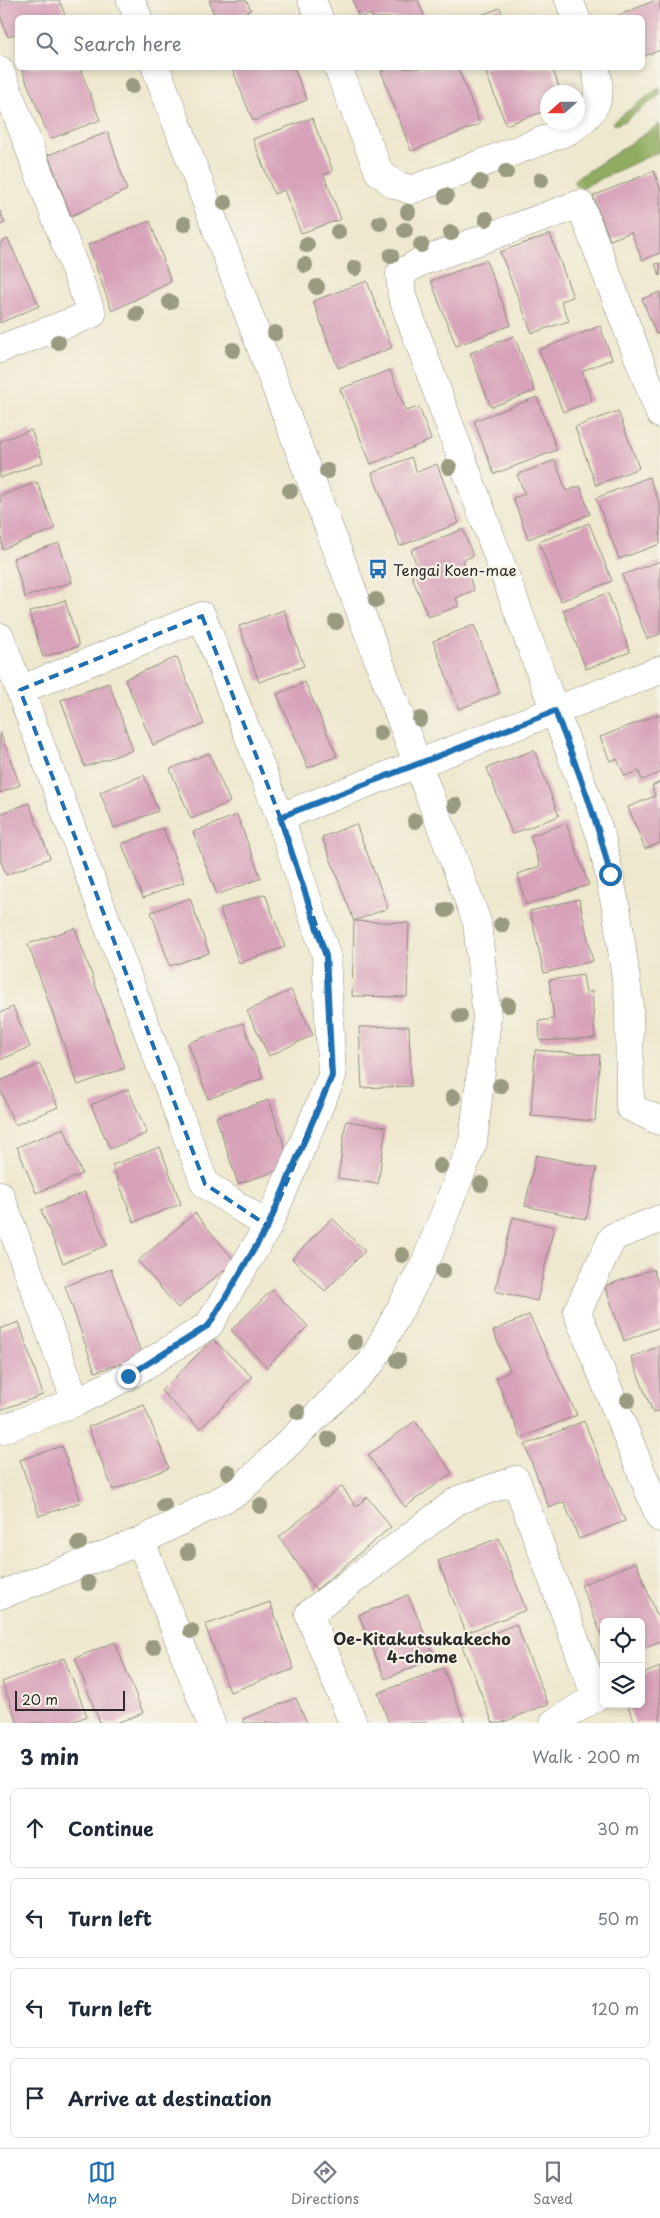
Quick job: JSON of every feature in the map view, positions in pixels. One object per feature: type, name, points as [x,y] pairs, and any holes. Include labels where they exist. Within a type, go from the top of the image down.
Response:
[{"type":"street","points":[[131,0],[137,15]]},
{"type":"street","points":[[312,0],[318,15]]},
{"type":"street","points":[[569,0],[575,15]]},
{"type":"street","points":[[0,70],[92,314],[0,349]]},
{"type":"street","points":[[0,1595],[141,1541],[239,1491],[372,1362],[426,1260],[473,1142],[487,1018],[477,922],[419,763],[157,70]]},
{"type":"street","points":[[339,70],[379,172],[394,184],[410,190],[568,131],[587,119],[600,96],[595,70]]},
{"type":"street","points":[[660,414],[580,204],[420,262],[400,274],[402,296],[601,836],[610,874],[629,1002],[630,1107],[660,1121]]},
{"type":"street","points":[[0,1430],[76,1402],[128,1376],[209,1325],[268,1226],[332,1076],[326,956],[280,817],[202,616],[20,690]]},
{"type":"street","points":[[0,637],[206,1184],[268,1226]]},
{"type":"street","points":[[280,817],[660,670]]},
{"type":"street","points":[[0,1195],[76,1402]]},
{"type":"street","points":[[660,1219],[613,1237],[577,1312],[660,1518]]},
{"type":"street","points":[[353,1723],[309,1614],[458,1500],[516,1480],[596,1697],[554,1723]]},
{"type":"street","points":[[141,1541],[211,1723]]},
{"type":"highlighted area","points":[[202,616],[280,817],[326,955],[332,1076],[268,1226],[205,1184],[20,690]]},
{"type":"green space","points":[[660,87],[660,95],[625,121],[614,125],[613,122]]},
{"type":"green space","points":[[660,124],[660,151],[581,188],[576,186],[573,181]]},
{"type":"building","points":[[0,0],[59,0],[65,15],[15,15],[15,34],[8,37],[0,15]]},
{"type":"building","points":[[209,0],[246,0],[251,10],[239,15],[214,15]]},
{"type":"building","points":[[353,0],[418,0],[424,15],[371,14],[358,15]]},
{"type":"building","points":[[660,0],[660,50],[645,56],[645,15],[619,15]]},
{"type":"building","points":[[500,8],[503,15],[481,15]]},
{"type":"building","points":[[22,70],[81,70],[100,120],[50,139]]},
{"type":"building","points":[[233,70],[295,70],[307,100],[253,121]]},
{"type":"building","points":[[459,70],[480,124],[411,151],[381,71]]},
{"type":"building","points":[[485,70],[553,70],[558,85],[540,85],[540,113],[506,125]]},
{"type":"building","points":[[312,118],[333,171],[324,175],[341,219],[301,233],[284,190],[274,194],[253,139]]},
{"type":"building","points":[[108,132],[127,190],[71,216],[48,155]]},
{"type":"building","points":[[654,171],[660,189],[660,253],[642,260],[631,232],[610,240],[593,196]]},
{"type":"building","points":[[0,211],[5,223],[0,225]]},
{"type":"building","points":[[150,221],[171,282],[112,311],[88,245]]},
{"type":"building","points":[[550,234],[573,297],[561,301],[569,321],[532,333],[500,252]]},
{"type":"building","points":[[8,239],[39,306],[0,323],[0,243]]},
{"type":"building","points":[[486,260],[511,325],[456,346],[431,281]]},
{"type":"building","points":[[660,263],[660,276],[655,264]]},
{"type":"building","points":[[367,281],[392,348],[338,368],[313,301]]},
{"type":"building","points":[[660,292],[660,333],[656,334],[642,299]]},
{"type":"building","points":[[600,326],[612,359],[582,371],[592,401],[563,412],[539,350]]},
{"type":"building","points":[[514,336],[535,391],[491,407],[470,353]]},
{"type":"building","points":[[390,370],[406,411],[419,407],[431,440],[371,464],[340,389]]},
{"type":"building","points":[[537,397],[557,450],[494,474],[474,421]]},
{"type":"building","points":[[618,411],[639,468],[596,485],[575,427]]},
{"type":"building","points":[[31,430],[43,462],[0,478],[0,441]]},
{"type":"building","points":[[411,457],[417,472],[437,464],[459,523],[400,546],[372,473]]},
{"type":"building","points":[[555,460],[566,491],[580,486],[590,514],[528,539],[513,498],[525,494],[517,475]]},
{"type":"building","points":[[649,477],[660,505],[660,544],[619,559],[596,498]]},
{"type":"building","points":[[37,482],[55,529],[2,549],[0,496]]},
{"type":"building","points":[[589,523],[612,581],[561,601],[539,542]]},
{"type":"building","points":[[463,529],[473,556],[463,560],[474,590],[456,598],[459,606],[428,617],[411,574],[419,571],[411,550]]},
{"type":"building","points":[[59,543],[72,582],[25,597],[13,558]]},
{"type":"building","points":[[660,561],[660,634],[647,639],[622,575]]},
{"type":"building","points":[[608,593],[630,652],[586,669],[563,610]]},
{"type":"building","points":[[65,600],[79,646],[43,657],[29,612]]},
{"type":"building","points":[[284,610],[304,666],[259,682],[239,626]]},
{"type":"building","points":[[474,625],[500,693],[459,709],[433,641]]},
{"type":"building","points":[[177,657],[204,724],[153,745],[125,679]]},
{"type":"building","points":[[305,682],[337,756],[308,768],[277,694]]},
{"type":"building","points":[[109,683],[133,750],[85,767],[61,700]]},
{"type":"building","points":[[660,714],[660,773],[642,780],[639,771],[625,776],[617,759],[610,761],[600,737]]},
{"type":"building","points":[[0,732],[20,785],[0,793]]},
{"type":"building","points":[[534,750],[559,816],[512,834],[487,768]]},
{"type":"building","points":[[209,753],[230,802],[191,819],[170,769]]},
{"type":"building","points":[[144,775],[158,811],[114,828],[100,792]]},
{"type":"building","points":[[660,782],[660,843],[645,849],[628,807],[655,796],[652,786]]},
{"type":"building","points":[[29,803],[50,858],[6,875],[0,859],[0,814]]},
{"type":"building","points":[[237,815],[261,878],[217,895],[193,832]]},
{"type":"building","points":[[566,823],[589,885],[526,905],[518,874],[540,866],[530,836]]},
{"type":"building","points":[[356,824],[388,908],[354,921],[322,837]]},
{"type":"building","points":[[163,828],[184,882],[143,898],[122,844]]},
{"type":"building","points":[[265,894],[285,947],[239,963],[220,909]]},
{"type":"building","points":[[190,898],[209,953],[170,966],[151,912]]},
{"type":"building","points":[[579,899],[593,961],[544,973],[530,911]]},
{"type":"building","points":[[354,921],[409,923],[407,997],[352,996]]},
{"type":"building","points":[[75,928],[125,1068],[78,1085],[28,944]]},
{"type":"building","points":[[583,975],[586,993],[592,991],[595,1038],[540,1041],[539,1021],[554,1019],[549,980]]},
{"type":"building","points":[[291,990],[313,1035],[269,1056],[247,1011]]},
{"type":"building","points":[[13,1007],[30,1047],[0,1060],[0,1013]]},
{"type":"building","points":[[243,1023],[263,1078],[208,1099],[188,1043]]},
{"type":"building","points":[[409,1026],[411,1086],[362,1088],[359,1027]]},
{"type":"building","points":[[535,1050],[600,1055],[595,1121],[531,1116]]},
{"type":"building","points":[[40,1064],[58,1107],[15,1125],[0,1089],[0,1081]]},
{"type":"building","points":[[128,1089],[147,1133],[110,1149],[91,1105]]},
{"type":"building","points":[[269,1100],[291,1166],[238,1184],[216,1117]]},
{"type":"building","points":[[346,1121],[386,1127],[378,1184],[338,1178]]},
{"type":"building","points":[[64,1128],[82,1174],[36,1193],[17,1147]]},
{"type":"building","points":[[160,1147],[181,1204],[134,1222],[112,1165]]},
{"type":"building","points":[[536,1155],[597,1168],[586,1219],[525,1206]]},
{"type":"building","points":[[85,1192],[107,1245],[63,1263],[41,1210]]},
{"type":"building","points":[[195,1213],[235,1261],[178,1308],[138,1261]]},
{"type":"building","points":[[513,1217],[554,1227],[537,1301],[495,1291]]},
{"type":"building","points":[[332,1218],[365,1251],[325,1291],[292,1259]]},
{"type":"building","points":[[111,1269],[142,1356],[95,1372],[65,1286]]},
{"type":"building","points":[[653,1269],[660,1288],[660,1327],[624,1341],[605,1286]]},
{"type":"building","points":[[272,1290],[308,1326],[267,1367],[231,1330]]},
{"type":"building","points":[[529,1315],[577,1415],[521,1438],[496,1378],[510,1371],[493,1331]]},
{"type":"building","points":[[19,1322],[43,1395],[0,1410],[0,1329]]},
{"type":"building","points":[[213,1339],[252,1377],[200,1429],[161,1391]]},
{"type":"building","points":[[660,1346],[660,1410],[653,1413],[631,1357]]},
{"type":"building","points":[[144,1405],[169,1468],[113,1490],[88,1427]]},
{"type":"building","points":[[415,1421],[452,1473],[405,1507],[368,1455]]},
{"type":"building","points":[[584,1421],[625,1521],[579,1539],[564,1502],[549,1508],[525,1445]]},
{"type":"building","points":[[62,1446],[81,1502],[39,1516],[20,1460]]},
{"type":"building","points":[[342,1486],[356,1507],[367,1497],[391,1527],[316,1590],[279,1537]]},
{"type":"building","points":[[499,1538],[526,1610],[466,1633],[438,1561]]},
{"type":"building","points":[[636,1562],[660,1623],[660,1641],[645,1647],[645,1618],[600,1618],[600,1631],[581,1585]]},
{"type":"building","points":[[408,1595],[435,1658],[385,1679],[359,1615]]},
{"type":"building","points":[[270,1602],[294,1669],[230,1692],[205,1625]]},
{"type":"building","points":[[516,1624],[548,1704],[501,1723],[493,1723],[462,1646]]},
{"type":"building","points":[[115,1642],[143,1713],[116,1723],[100,1723],[75,1658]]},
{"type":"building","points":[[64,1658],[87,1716],[69,1723],[18,1723],[2,1682]]},
{"type":"building","points":[[660,1667],[660,1723],[635,1723],[629,1708],[645,1708],[645,1673]]},
{"type":"building","points":[[443,1668],[465,1723],[389,1723],[378,1693]]},
{"type":"building","points":[[296,1698],[307,1723],[244,1723],[243,1719]]},
{"type":"place","name":"Tengai Koen-mae","points":[[378,569]]},
{"type":"district","name":"Oe-Kitakutsukakecho 4-chome","points":[[422,1647]]},
{"type":"route","points":[[128,1376],[209,1325],[268,1226],[332,1076],[326,956],[280,817],[555,711],[601,836],[610,874]]}]
